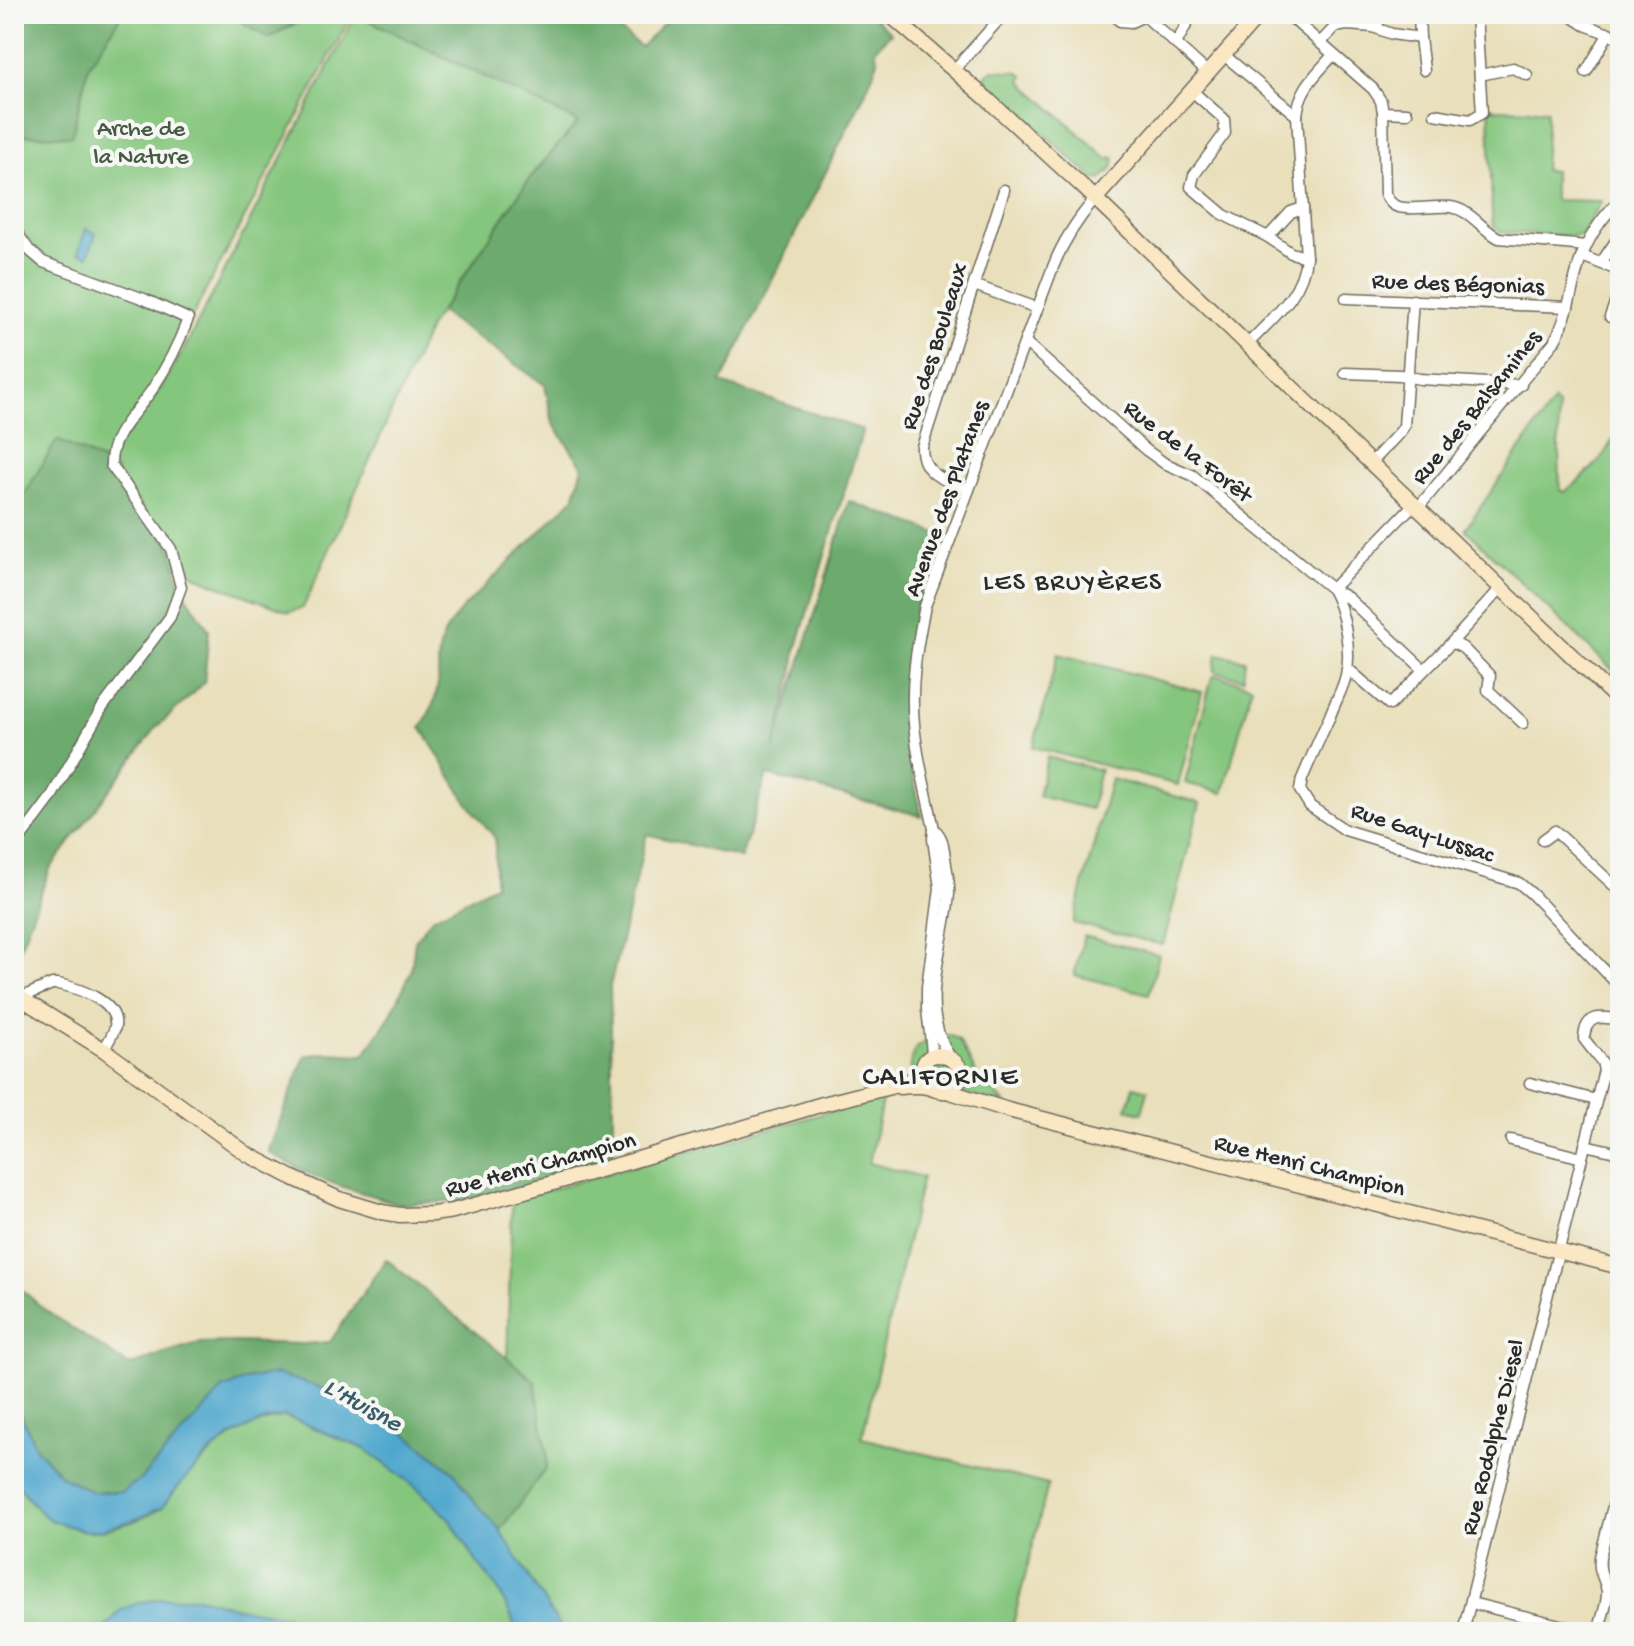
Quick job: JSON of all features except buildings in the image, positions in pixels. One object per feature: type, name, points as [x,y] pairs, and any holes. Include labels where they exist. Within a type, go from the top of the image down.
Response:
[{"type":"street","points":[[889,14],[1095,199],[1620,702]]},
{"type":"street","points":[[954,70],[1004,14]]},
{"type":"street","points":[[1112,14],[1120,21],[1131,22],[1146,15],[1208,73]]},
{"type":"street","points":[[1176,44],[1192,14]]},
{"type":"street","points":[[1095,199],[1260,14]]},
{"type":"street","points":[[1287,14],[1373,89],[1381,101],[1385,194],[1390,203],[1399,208],[1459,209],[1488,233],[1499,238],[1584,251],[1620,271]]},
{"type":"street","points":[[1373,27],[1386,14]]},
{"type":"street","points":[[1419,14],[1424,70]]},
{"type":"street","points":[[1435,114],[1470,120],[1482,113],[1476,14]]},
{"type":"street","points":[[1568,14],[1585,25],[1620,38]]},
{"type":"street","points":[[1320,43],[1335,27],[1347,25],[1373,27],[1392,34],[1420,38]]},
{"type":"street","points":[[1586,72],[1609,33]]},
{"type":"street","points":[[1224,55],[1297,116]]},
{"type":"street","points":[[1247,345],[1295,292],[1302,280],[1306,257],[1298,102],[1305,87],[1333,55]]},
{"type":"street","points":[[1480,75],[1513,68],[1527,75]]},
{"type":"street","points":[[1192,91],[1224,119],[1226,128],[1194,175],[1191,187],[1224,215],[1268,237],[1291,253],[1306,257]]},
{"type":"street","points":[[1383,112],[1407,113]]},
{"type":"street","name":"Rue des Bouleaux","points":[[969,489],[930,472],[925,465],[922,447],[1004,190]]},
{"type":"street","name":"Avenue des Platanes","points":[[926,1066],[932,1054],[927,987],[940,888],[934,829],[914,724],[913,676],[925,606],[1062,245],[1095,199]]},
{"type":"street","name":"Rue des Balsamines","points":[[1332,589],[1416,506],[1521,385],[1554,342],[1563,324],[1584,251],[1598,224],[1620,200]]},
{"type":"street","points":[[1268,237],[1291,212],[1303,208]]},
{"type":"street","points":[[14,229],[29,250],[43,262],[144,299],[188,319],[169,360],[153,388],[126,422],[111,454],[111,465],[171,549],[181,587],[170,617],[102,708],[50,799],[14,847]]},
{"type":"street","points":[[1601,263],[1620,235]]},
{"type":"street","points":[[974,285],[1037,308]]},
{"type":"street","points":[[1610,317],[1620,290]]},
{"type":"street","name":"Rue des Bégonias","points":[[1346,298],[1568,307]]},
{"type":"street","points":[[1371,463],[1404,426],[1413,300]]},
{"type":"street","name":"Rue de la Forêt","points":[[1025,342],[1146,450],[1164,463],[1192,475],[1332,589],[1348,598],[1424,670]]},
{"type":"street","points":[[1345,373],[1521,385]]},
{"type":"street","points":[[1347,668],[1390,705],[1501,588]]},
{"type":"street","name":"Rue Gay-Lussac","points":[[1332,589],[1345,630],[1347,668],[1343,685],[1302,779],[1300,790],[1310,806],[1345,830],[1519,883],[1620,987]]},
{"type":"street","points":[[1452,642],[1463,648],[1490,676],[1488,690],[1523,723]]},
{"type":"street","name":"Avenue des Platanes","points":[[934,829],[942,836],[950,891],[936,970],[934,1006],[937,1030],[950,1057]]},
{"type":"street","points":[[1543,840],[1555,831],[1620,891]]},
{"type":"street","points":[[17,996],[52,984],[65,985],[94,997],[105,1004],[115,1024],[104,1050]]},
{"type":"street","points":[[41,1010],[43,988]]},
{"type":"street","name":"Rue Henri Champion","points":[[17,996],[104,1050],[247,1154],[339,1199],[400,1215],[453,1211],[628,1162],[890,1087],[911,1080],[926,1066]]},
{"type":"street","name":"Rue Rodolphe Diesel","points":[[1463,1632],[1604,1070],[1602,1062],[1584,1039],[1584,1031],[1597,1017],[1620,1020]]},
{"type":"street","points":[[939,1055],[950,1057],[958,1065],[959,1077],[953,1088],[937,1091],[930,1088],[924,1081],[926,1066],[939,1055]]},
{"type":"street","name":"Rue Henri Champion","points":[[959,1077],[989,1105]]},
{"type":"street","points":[[1530,1083],[1596,1100]]},
{"type":"street","name":"Rue Henri Champion","points":[[890,1087],[930,1088]]},
{"type":"street","name":"Rue Henri Champion","points":[[947,1091],[989,1105],[1620,1267]]},
{"type":"street","points":[[1511,1140],[1582,1158]]},
{"type":"street","points":[[1585,1145],[1620,1153]]},
{"type":"street","points":[[1598,1632],[1607,1595],[1599,1567],[1600,1557],[1620,1479]]},
{"type":"street","points":[[1606,1586],[1620,1579]]},
{"type":"street","points":[[1471,1603],[1588,1632]]},
{"type":"green space","name":"Arche de la Nature","points":[[14,14],[352,14],[163,372],[131,419],[123,439],[161,388],[183,351],[356,14],[578,122],[530,178],[430,326],[303,608],[289,612],[176,566],[14,847]]},
{"type":"green space","points":[[14,14],[122,14],[88,67],[72,136],[14,135]]},
{"type":"green space","points":[[229,14],[313,14],[268,38]]},
{"type":"green space","points":[[356,14],[600,14],[641,47],[673,14],[870,14],[891,33],[875,49],[878,61],[865,93],[721,383],[863,430],[796,650],[774,749],[849,501],[942,535],[917,602],[903,688],[910,763],[922,816],[767,775],[741,858],[647,834],[610,986],[614,1166],[464,1201],[400,1204],[313,1176],[268,1152],[305,1056],[325,1053],[364,1055],[390,1016],[411,972],[415,941],[432,918],[495,885],[495,838],[466,801],[421,727],[435,698],[439,651],[449,626],[463,608],[574,498],[583,467],[553,423],[545,385],[440,312],[530,178],[578,122]]},
{"type":"green space","points":[[993,70],[1019,72],[1024,77],[1021,79],[1024,84],[1108,159],[1115,159],[1113,168],[1100,180],[1094,179],[986,82],[984,79]]},
{"type":"green space","points":[[1489,106],[1496,109],[1547,110],[1544,170],[1554,171],[1554,200],[1602,201],[1581,235],[1501,232],[1493,226]]},
{"type":"green space","points":[[1554,401],[1558,406],[1560,490],[1565,492],[1589,471],[1620,430],[1620,674],[1465,529]]},
{"type":"green space","points":[[57,440],[111,465],[171,549],[181,587],[209,630],[204,683],[156,728],[50,869],[14,964],[14,512]]},
{"type":"green space","points":[[1058,654],[1202,692],[1178,785],[1033,747]]},
{"type":"green space","points":[[1217,654],[1245,660],[1243,679],[1214,671]]},
{"type":"green space","points":[[1216,675],[1252,686],[1223,793],[1185,783],[1212,677]]},
{"type":"green space","points":[[1047,757],[1100,770],[1091,809],[1038,796]]},
{"type":"green space","points":[[1111,779],[1200,803],[1163,945],[1073,923]]},
{"type":"green space","points":[[1084,936],[1159,955],[1149,994],[1074,975]]},
{"type":"green space","points":[[939,1035],[949,1035],[959,1040],[980,1081],[1006,1104],[947,1091],[959,1068],[929,1059],[929,1094],[933,1097],[914,1092],[911,1066],[914,1053],[924,1043],[941,1041]]},
{"type":"green space","points":[[934,1062],[951,1063],[955,1076],[947,1085],[931,1081],[928,1068]]},
{"type":"green space","points":[[1134,1086],[1148,1090],[1142,1113],[1127,1109]]},
{"type":"green space","points":[[883,1097],[869,1163],[922,1177],[862,1438],[1048,1485],[1011,1632],[563,1632],[500,1530],[546,1468],[547,1454],[535,1381],[507,1360],[512,1200]]},
{"type":"green space","points":[[386,1259],[535,1381],[547,1454],[546,1468],[500,1530],[454,1472],[224,1388],[142,1478],[122,1492],[92,1492],[61,1476],[36,1448],[14,1399],[14,1283],[46,1311],[130,1366],[198,1343],[330,1342]]},
{"type":"green space","points":[[285,1416],[365,1449],[438,1506],[496,1586],[516,1632],[14,1632],[14,1479],[33,1505],[50,1517],[86,1531],[114,1528],[146,1517],[161,1508],[192,1471],[226,1441],[253,1426]]},
{"type":"water","points":[[86,229],[96,233],[88,256],[78,253]]},
{"type":"water","points":[[277,1374],[328,1390],[400,1429],[454,1472],[500,1530],[563,1632],[516,1632],[496,1586],[449,1518],[416,1487],[365,1449],[285,1416],[265,1420],[230,1437],[204,1458],[163,1507],[132,1521],[100,1530],[84,1531],[50,1520],[14,1479],[14,1399],[36,1448],[61,1476],[92,1492],[122,1492],[142,1478],[224,1388],[252,1378]]},
{"type":"water","points":[[162,1598],[203,1598],[238,1608],[288,1616],[307,1632],[101,1632],[122,1609]]},
{"type":"district","name":"LES BRUYÈRES","points":[[1073,580]]},
{"type":"district","name":"CALIFORNIE","points":[[941,1074]]},
{"type":"water label","name":"L'Huisne","points":[[364,1403]]}]
